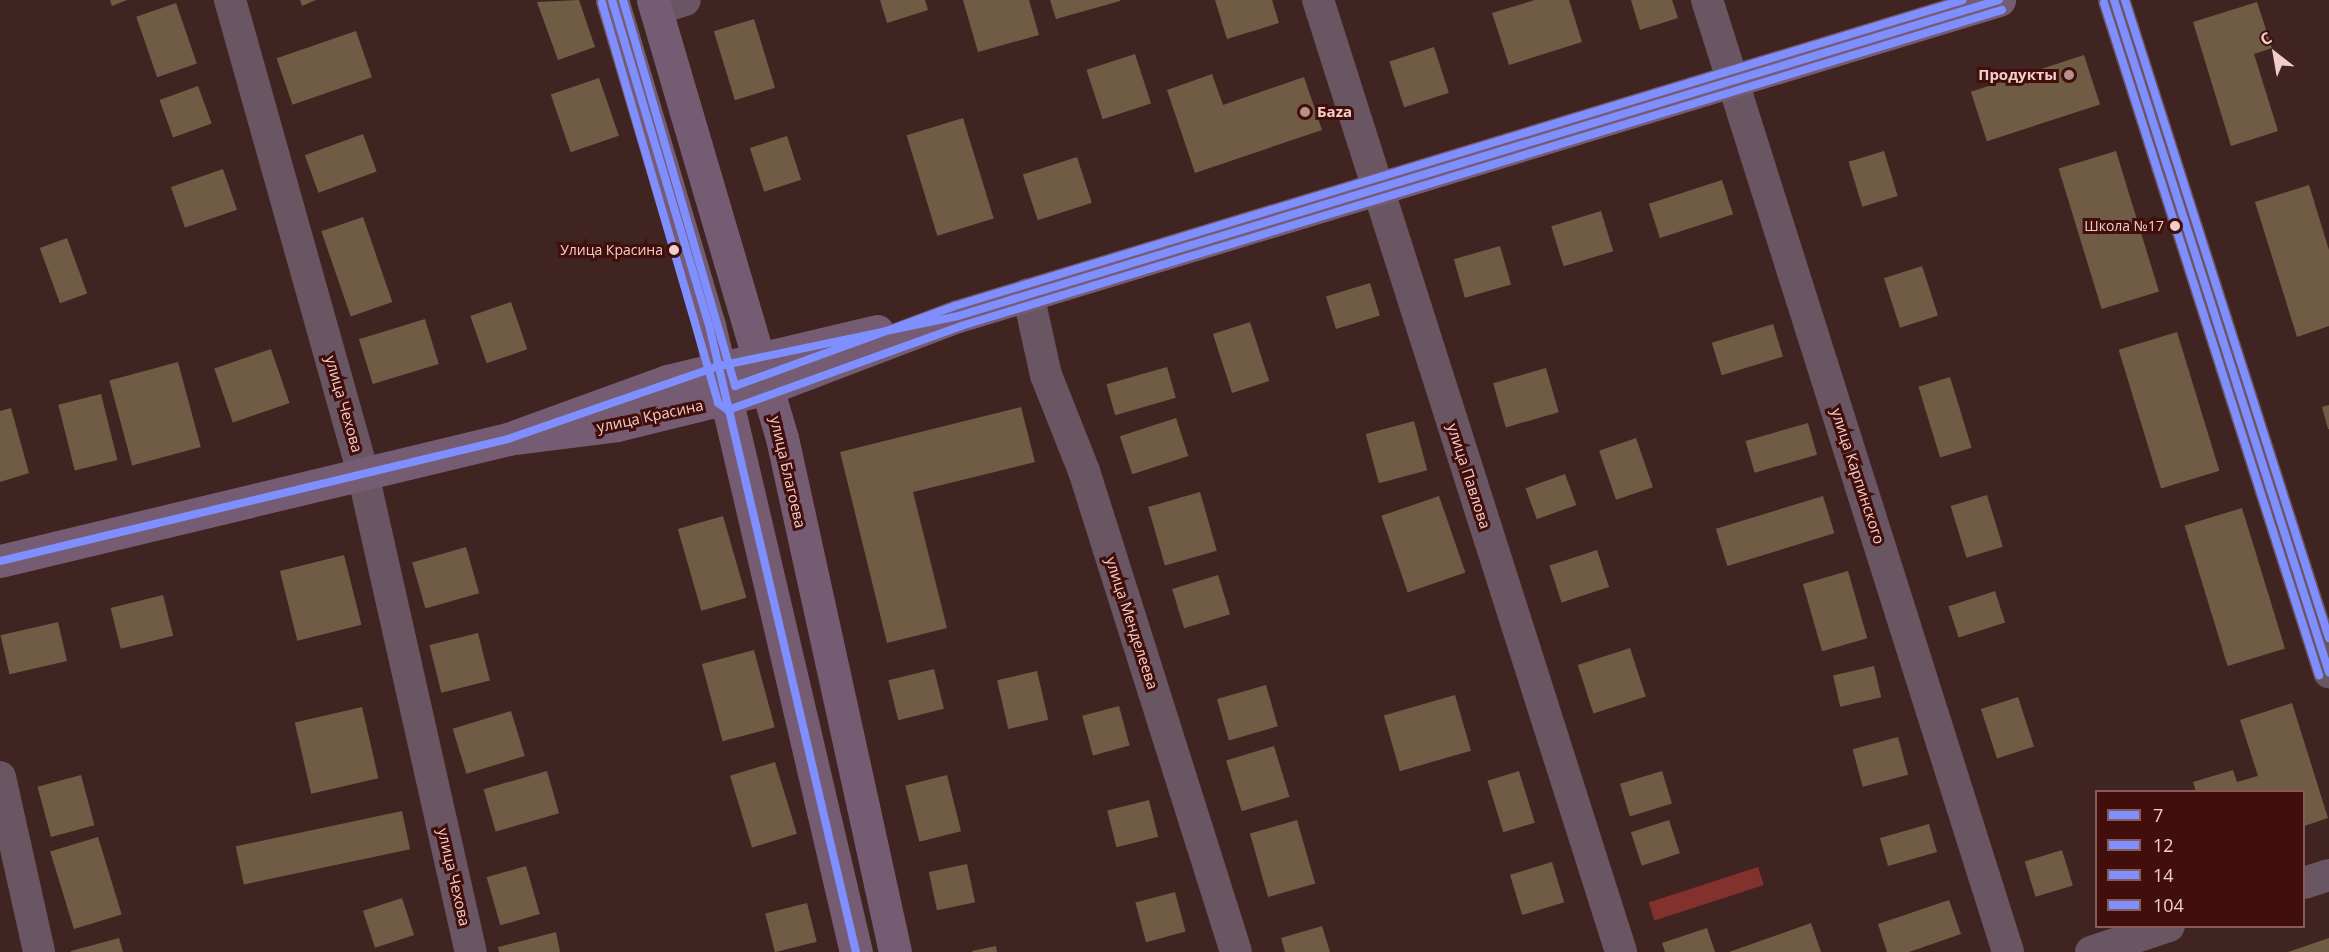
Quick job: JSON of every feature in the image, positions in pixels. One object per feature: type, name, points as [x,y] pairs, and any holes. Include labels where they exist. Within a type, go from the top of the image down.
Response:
[{"type":"main road","points":[[612,0],[728,400],[856,952]]},
{"type":"main road","name":"улица Красина","points":[[508,439],[616,425],[728,400],[768,388],[958,316],[1999,0]]},
{"type":"main road","name":"улица Благоева","points":[[665,3],[768,388],[895,952]]},
{"type":"main road","name":"улица Красина","points":[[0,561],[508,439],[719,366],[958,316]]},
{"type":"street","name":"улица Чехова","points":[[230,0],[363,474],[471,952]]},
{"type":"street","name":"улица Павлова","points":[[1318,0],[1375,190],[1621,952]]},
{"type":"street","name":"улица Карпинского","points":[[1707,0],[2008,952]]},
{"type":"street","points":[[2114,0],[2329,672]]},
{"type":"street","name":"улица Менделеева","points":[[1028,294],[1043,364],[1084,471],[1236,952]]},
{"type":"street","points":[[0,777],[39,952]]},
{"type":"street","points":[[2305,883],[2329,874]]},
{"type":"street","points":[[2091,952],[2166,928]]},
{"type":"shaded area","points":[[1758,867],[1764,885],[1654,921],[1649,903]]},
{"type":"building","points":[[110,0],[127,0],[112,6]]},
{"type":"building","points":[[300,0],[316,0],[302,6]]},
{"type":"building","points":[[579,0],[595,47],[558,60],[537,2]]},
{"type":"building","points":[[880,0],[925,0],[928,10],[887,23]]},
{"type":"building","points":[[963,0],[1029,0],[1039,35],[978,52]]},
{"type":"building","points":[[1050,0],[1120,0],[1120,1],[1056,19]]},
{"type":"building","points":[[1215,0],[1272,0],[1279,23],[1227,39]]},
{"type":"building","points":[[1535,0],[1569,0],[1582,42],[1509,65],[1492,13]]},
{"type":"building","points":[[1631,0],[1672,0],[1678,18],[1640,30]]},
{"type":"building","points":[[2257,2],[2272,48],[2254,54],[2278,131],[2231,146],[2193,22]]},
{"type":"building","points":[[176,3],[197,64],[157,77],[136,17]]},
{"type":"building","points":[[754,19],[775,88],[735,100],[714,31]]},
{"type":"building","points":[[356,31],[372,77],[293,105],[277,58]]},
{"type":"building","points":[[1434,47],[1449,93],[1404,107],[1389,62]]},
{"type":"building","points":[[1135,54],[1151,103],[1103,119],[1086,70]]},
{"type":"building","points":[[2084,55],[2100,104],[1987,141],[1971,92]]},
{"type":"building","points":[[1212,74],[1223,105],[1304,77],[1322,130],[1195,173],[1167,90]]},
{"type":"building","points":[[599,78],[619,136],[571,152],[551,95]]},
{"type":"building","points":[[198,86],[212,124],[173,138],[159,100]]},
{"type":"building","points":[[963,118],[994,218],[937,236],[907,135]]},
{"type":"building","points":[[363,134],[377,172],[318,193],[305,155]]},
{"type":"building","points":[[787,136],[801,180],[764,192],[750,148]]},
{"type":"building","points":[[1884,151],[1898,196],[1862,207],[1849,162]]},
{"type":"building","points":[[2116,151],[2159,292],[2102,309],[2059,169]]},
{"type":"building","points":[[1077,157],[1092,203],[1038,220],[1023,175]]},
{"type":"building","points":[[223,169],[237,210],[185,228],[171,187]]},
{"type":"building","points":[[1722,180],[1733,214],[1660,238],[1649,204]]},
{"type":"building","points":[[2309,185],[2329,250],[2329,326],[2297,337],[2255,202]]},
{"type":"building","points":[[1601,211],[1613,251],[1564,266],[1551,226]]},
{"type":"building","points":[[363,217],[392,302],[351,316],[321,231]]},
{"type":"building","points":[[67,238],[87,293],[60,303],[40,248]]},
{"type":"building","points":[[1500,246],[1511,284],[1465,298],[1454,259]]},
{"type":"building","points":[[1922,266],[1938,315],[1900,328],[1884,278]]},
{"type":"building","points":[[1370,283],[1380,316],[1336,329],[1326,296]]},
{"type":"building","points":[[511,302],[527,349],[487,363],[470,316]]},
{"type":"building","points":[[425,319],[439,364],[373,384],[359,339]]},
{"type":"building","points":[[1250,322],[1269,381],[1232,393],[1213,334]]},
{"type":"building","points":[[1773,324],[1783,357],[1722,375],[1712,343]]},
{"type":"building","points":[[2177,332],[2219,471],[2161,488],[2119,350]]},
{"type":"building","points":[[271,349],[290,403],[233,422],[214,369]]},
{"type":"building","points":[[178,362],[201,447],[132,465],[109,380]]},
{"type":"building","points":[[1167,367],[1176,398],[1115,415],[1106,384]]},
{"type":"building","points":[[1546,368],[1559,412],[1506,427],[1493,383]]},
{"type":"building","points":[[1950,377],[1972,448],[1940,457],[1918,387]]},
{"type":"building","points":[[101,394],[117,460],[75,471],[58,405]]},
{"type":"building","points":[[2329,405],[2329,429],[2328,429],[2322,407]]},
{"type":"building","points":[[1021,407],[1035,462],[913,492],[947,628],[887,643],[840,452]]},
{"type":"building","points":[[11,408],[29,473],[0,482],[0,411]]},
{"type":"building","points":[[1176,418],[1188,456],[1132,474],[1120,436]]},
{"type":"building","points":[[1414,421],[1427,470],[1379,483],[1366,434]]},
{"type":"building","points":[[1808,423],[1817,455],[1755,473],[1746,441]]},
{"type":"building","points":[[1636,438],[1653,487],[1616,500],[1599,451]]},
{"type":"building","points":[[1565,474],[1576,505],[1537,519],[1526,488]]},
{"type":"building","points":[[1200,492],[1217,551],[1165,566],[1148,507]]},
{"type":"building","points":[[1987,495],[2003,547],[1966,558],[1951,506]]},
{"type":"building","points":[[1439,496],[1465,573],[1408,592],[1381,516]]},
{"type":"building","points":[[1823,496],[1834,533],[1727,566],[1716,529]]},
{"type":"building","points":[[2242,508],[2285,649],[2228,666],[2185,526]]},
{"type":"building","points":[[723,516],[746,598],[701,611],[678,529]]},
{"type":"building","points":[[466,547],[479,593],[425,609],[412,562]]},
{"type":"building","points":[[1597,550],[1609,587],[1561,603],[1549,565]]},
{"type":"building","points":[[344,555],[361,625],[297,641],[280,571]]},
{"type":"building","points":[[1848,571],[1867,638],[1822,651],[1803,584]]},
{"type":"building","points":[[1218,575],[1230,614],[1184,628],[1172,589]]},
{"type":"building","points":[[1995,591],[2005,622],[1959,638],[1948,606]]},
{"type":"building","points":[[163,595],[173,636],[121,649],[111,608]]},
{"type":"building","points":[[58,622],[67,661],[10,674],[1,635]]},
{"type":"building","points":[[478,633],[490,681],[441,693],[429,645]]},
{"type":"building","points":[[1630,648],[1646,697],[1593,713],[1578,665]]},
{"type":"building","points":[[754,650],[775,727],[723,741],[702,664]]},
{"type":"building","points":[[1874,666],[1881,697],[1840,707],[1833,675]]},
{"type":"building","points":[[934,669],[944,709],[898,720],[888,680]]},
{"type":"building","points":[[1037,671],[1048,720],[1008,729],[997,680]]},
{"type":"building","points":[[1266,685],[1278,726],[1229,740],[1217,699]]},
{"type":"building","points":[[1455,695],[1471,751],[1400,771],[1384,715]]},
{"type":"building","points":[[2018,697],[2034,746],[1997,759],[1981,709]]},
{"type":"building","points":[[2292,703],[2328,818],[2305,826],[2305,790],[2195,790],[2193,782],[2233,770],[2237,782],[2258,776],[2240,720]]},
{"type":"building","points":[[1119,706],[1130,746],[1093,755],[1082,716]]},
{"type":"building","points":[[362,707],[378,778],[311,794],[295,723]]},
{"type":"building","points":[[511,711],[525,756],[466,774],[453,729]]},
{"type":"building","points":[[1898,737],[1908,775],[1863,787],[1853,749]]},
{"type":"building","points":[[1274,746],[1289,797],[1242,811],[1226,761]]},
{"type":"building","points":[[775,762],[797,834],[752,847],[730,776]]},
{"type":"building","points":[[547,771],[559,813],[496,831],[484,789]]},
{"type":"building","points":[[1519,771],[1535,823],[1503,832],[1487,781]]},
{"type":"building","points":[[1662,771],[1672,804],[1630,816],[1620,784]]},
{"type":"building","points":[[81,775],[94,825],[51,837],[38,787]]},
{"type":"building","points":[[947,775],[961,831],[919,842],[905,785]]},
{"type":"building","points":[[1149,800],[1158,837],[1116,847],[1107,810]]},
{"type":"building","points":[[402,811],[410,849],[244,884],[236,846]]},
{"type":"building","points":[[1297,820],[1315,883],[1268,897],[1250,834]]},
{"type":"building","points":[[1669,820],[1680,853],[1642,866],[1631,832]]},
{"type":"building","points":[[1929,824],[1937,852],[1888,866],[1880,838]]},
{"type":"building","points":[[98,837],[122,914],[74,929],[50,852]]},
{"type":"building","points":[[2062,850],[2073,885],[2036,897],[2025,861]]},
{"type":"building","points":[[1552,862],[1564,902],[1522,915],[1510,875]]},
{"type":"building","points":[[967,864],[975,902],[937,910],[929,872]]},
{"type":"building","points":[[526,866],[540,914],[500,925],[487,877]]},
{"type":"building","points":[[1175,892],[1186,932],[1146,942],[1135,903]]},
{"type":"building","points":[[402,898],[414,935],[375,948],[363,911]]},
{"type":"building","points":[[1949,900],[1961,934],[1909,952],[1887,952],[1878,924]]},
{"type":"building","points":[[807,903],[817,942],[775,952],[765,913]]},
{"type":"building","points":[[1811,923],[1821,952],[1729,952]]},
{"type":"building","points":[[1322,926],[1330,952],[1285,952],[1281,938]]},
{"type":"building","points":[[1707,928],[1715,952],[1665,952],[1662,943]]},
{"type":"building","points":[[556,932],[560,952],[499,952],[498,947]]},
{"type":"building","points":[[119,938],[123,952],[71,952],[71,951]]},
{"type":"building","points":[[2329,938],[2329,952],[2288,952]]},
{"type":"building","points":[[996,946],[997,952],[972,952],[972,951]]},
{"type":"transit line","points":[[612,0],[709,325],[856,952]]},
{"type":"transit line","name":"14","points":[[623,0],[735,386],[955,306],[1963,0]]},
{"type":"transit line","name":"7","points":[[0,561],[508,439],[719,366],[958,316],[1999,0]]},
{"type":"transit line","name":"7","points":[[2114,0],[2329,672]]},
{"type":"transit line","name":"104","points":[[2125,0],[2329,638]]},
{"type":"transit line","name":"12","points":[[602,3],[718,403],[728,410],[961,326],[2002,10]]},
{"type":"transit line","name":"12","points":[[2104,3],[2319,675]]},
{"type":"place","name":"Продукты","points":[[2069,75]]},
{"type":"place","name":"Баza","points":[[1305,112]]},
{"type":"place","name":"Школа №17","points":[[2175,226]]},
{"type":"place","name":"Улица Красина","points":[[674,250]]}]
